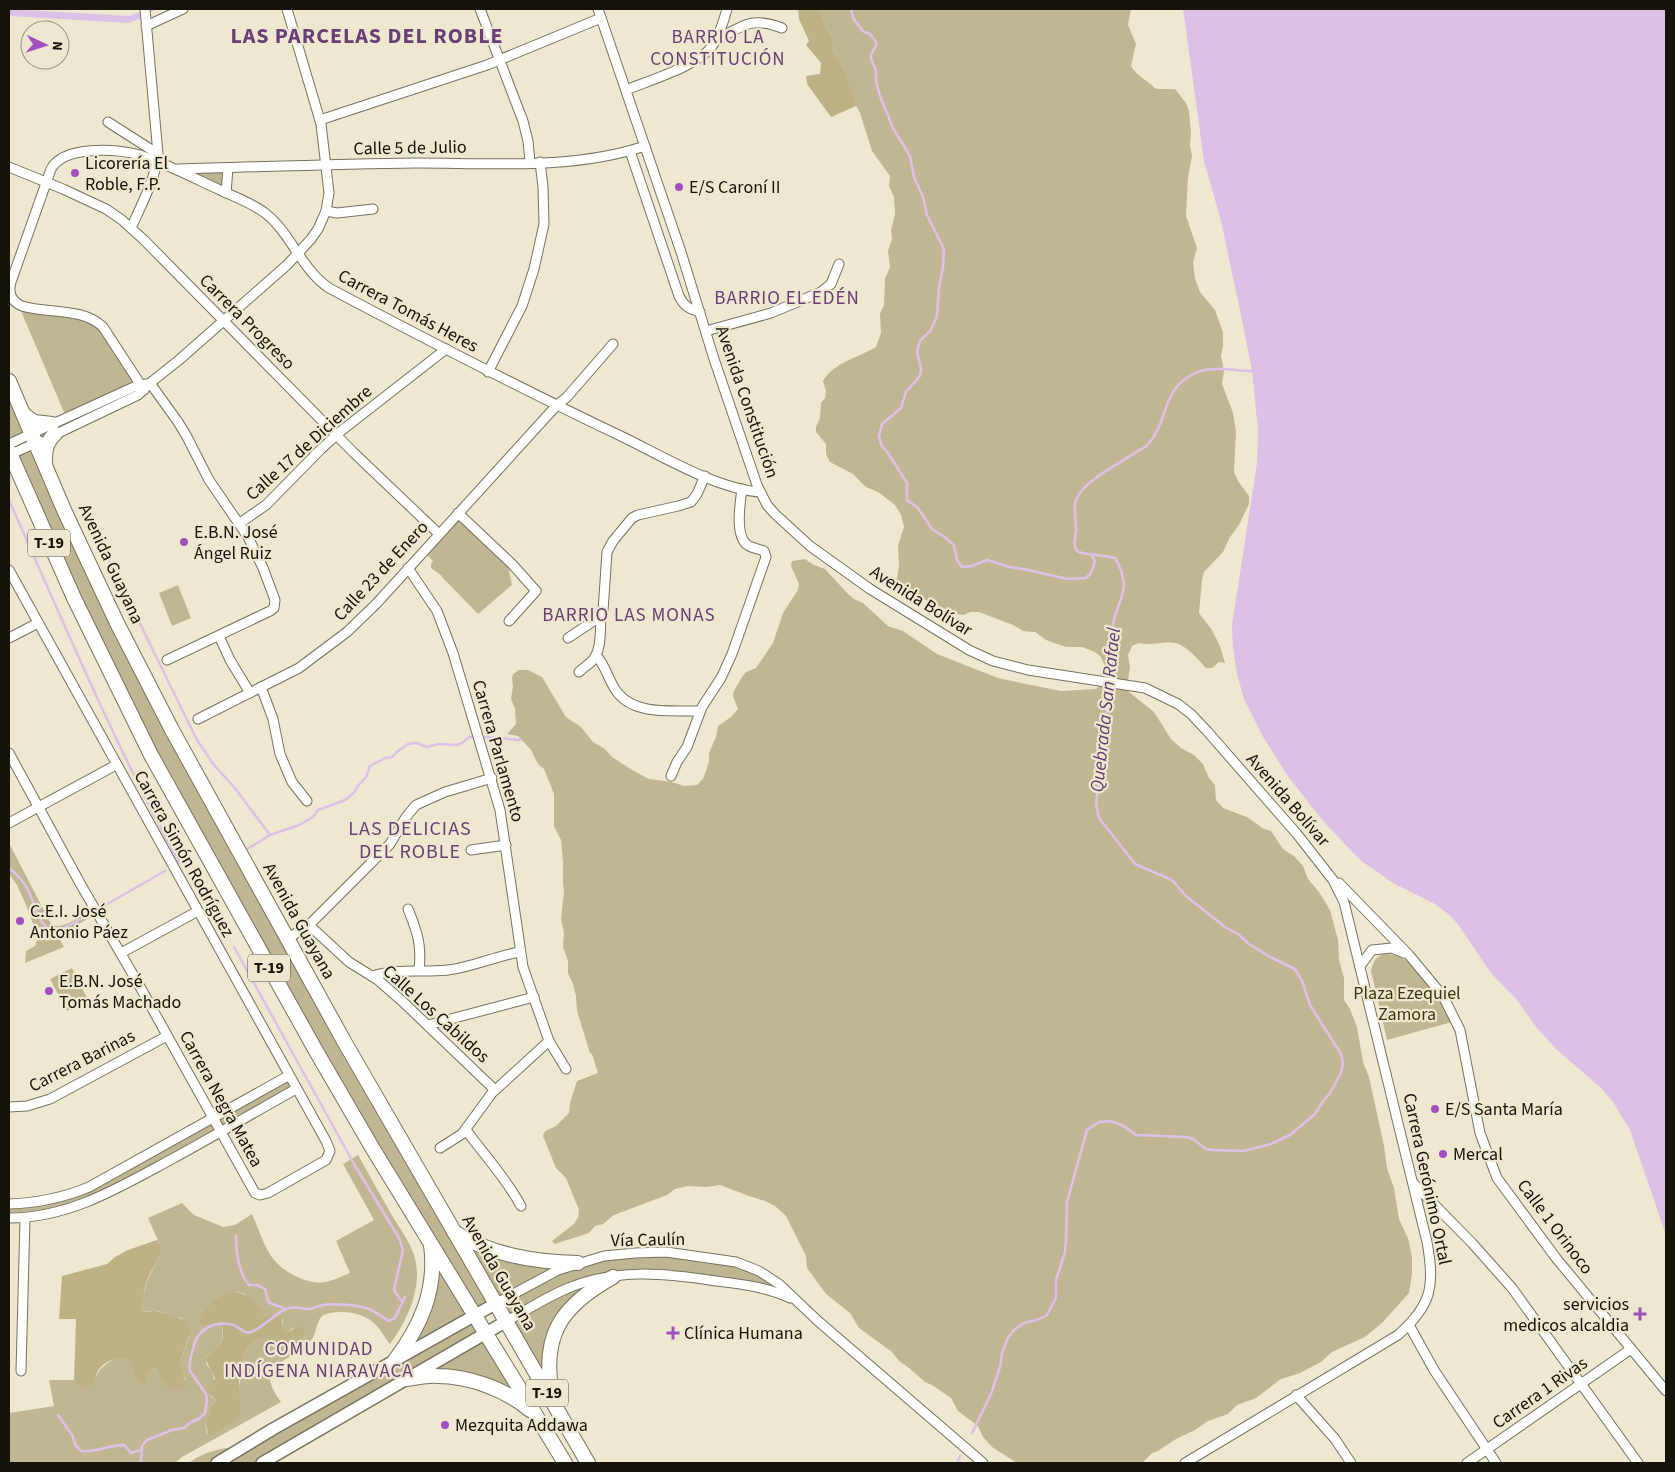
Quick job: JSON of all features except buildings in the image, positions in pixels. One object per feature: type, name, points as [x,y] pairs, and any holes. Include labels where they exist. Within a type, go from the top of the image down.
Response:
[{"type":"highway","name":"Avenida Guayana","points":[[9,381],[117,623],[176,738],[287,939],[452,1230],[588,1463]]},
{"type":"highway","points":[[23,414],[34,422],[54,429],[46,448],[46,467]]},
{"type":"highway","name":"T-19","points":[[9,454],[84,620],[151,755],[316,1051],[373,1149],[566,1463]]},
{"type":"highway","points":[[452,1230],[480,1246],[510,1254],[553,1262],[578,1263]]},
{"type":"highway","points":[[395,1360],[414,1334],[420,1322],[429,1292],[432,1262],[430,1241]]},
{"type":"highway","points":[[554,1405],[548,1367],[556,1330],[570,1307],[580,1298],[613,1277]]},
{"type":"highway","points":[[406,1379],[435,1375],[448,1376],[480,1384],[507,1394],[538,1418]]},
{"type":"main road","points":[[217,1463],[273,1429],[495,1304]]},
{"type":"main road","points":[[262,1463],[505,1322]]},
{"type":"street","points":[[131,228],[142,203],[157,158],[146,17],[183,9]]},
{"type":"street","points":[[9,454],[33,438],[145,386],[178,360],[287,265],[311,239],[326,210],[329,193],[320,120],[287,9]]},
{"type":"street","points":[[480,9],[526,129],[543,187],[544,224],[536,263],[522,306],[488,372]]},
{"type":"street","name":"Avenida Constitución","points":[[598,9],[760,492]]},
{"type":"street","points":[[626,90],[683,67],[709,50],[716,40],[727,9]]},
{"type":"street","points":[[320,120],[499,60],[601,18]]},
{"type":"street","points":[[716,40],[755,21],[771,23],[782,28]]},
{"type":"street","points":[[108,122],[157,158]]},
{"type":"street","name":"Calle 5 de Julio","points":[[174,169],[535,162],[589,159],[645,146]]},
{"type":"street","name":"Carrera Tomás Heres","points":[[219,636],[270,611],[274,608],[275,604],[263,568],[240,523],[208,480],[178,422],[145,386],[103,327],[87,316],[22,306],[14,301],[9,289],[54,163],[58,159],[71,154],[91,151],[137,154],[157,158],[174,169],[264,212],[276,224],[310,271],[329,288],[488,372],[705,476],[742,489],[760,492]]},
{"type":"street","points":[[630,151],[679,296],[683,304],[690,309],[700,312]]},
{"type":"street","name":"Carrera Progreso","points":[[9,167],[106,209],[131,228],[336,435],[439,534]]},
{"type":"street","points":[[226,193],[228,168]]},
{"type":"street","points":[[326,210],[337,213],[373,210]]},
{"type":"street","points":[[706,331],[771,313],[821,292],[831,284],[839,264]]},
{"type":"street","name":"Calle 23 de Enero","points":[[198,719],[298,668],[347,632],[377,603],[556,405],[567,397],[613,344]]},
{"type":"street","name":"Calle 17 de Diciembre","points":[[240,523],[266,505],[336,435],[446,349]]},
{"type":"street","points":[[568,638],[600,616],[603,611],[607,552],[613,541],[632,518],[638,514],[691,502],[705,476]]},
{"type":"street","points":[[671,776],[677,762],[687,747],[700,711],[721,678],[732,654],[766,557],[764,551],[748,546],[742,536],[739,520],[742,489]]},
{"type":"street","name":"Avenida Bolívar","points":[[760,492],[774,514],[810,546],[870,589],[969,650],[993,661],[1014,667],[1130,685],[1163,695],[1191,714],[1326,870]]},
{"type":"street","points":[[458,513],[512,564],[536,591],[509,621]]},
{"type":"street","name":"Carrera Parlamento","points":[[408,568],[437,611],[446,632],[492,778],[500,810],[523,967],[549,1040],[566,1069]]},
{"type":"street","name":"Carrera Simón Rodríguez","points":[[9,570],[329,1147],[330,1154],[326,1160],[260,1196]]},
{"type":"street","points":[[579,672],[593,661],[596,655],[600,635],[600,616]]},
{"type":"street","points":[[9,638],[38,623]]},
{"type":"street","points":[[167,660],[219,636],[230,660],[250,693]]},
{"type":"street","points":[[596,655],[607,670],[617,692],[628,703],[659,710],[700,711]]},
{"type":"street","points":[[260,687],[273,719],[280,754],[295,788],[307,801]]},
{"type":"street","name":"Carrera Negra Matea","points":[[9,753],[80,885],[121,954],[253,1190],[260,1196]]},
{"type":"street","points":[[9,823],[116,765]]},
{"type":"street","points":[[287,939],[309,925],[390,844],[406,817],[416,805],[444,792],[492,778]]},
{"type":"street","points":[[471,850],[506,845]]},
{"type":"street","name":"Calle 1 Orinoco","points":[[1326,870],[1409,955],[1443,996],[1460,1030],[1480,1133],[1497,1178],[1556,1258],[1666,1391]]},
{"type":"street","name":"Carrera Gerónimo Ortal","points":[[1185,1463],[1200,1459],[1296,1395],[1398,1335],[1409,1325],[1425,1304],[1430,1288],[1432,1272],[1427,1242],[1346,907],[1340,891],[1326,870]]},
{"type":"street","points":[[408,909],[419,940],[419,970]]},
{"type":"street","points":[[121,954],[198,911]]},
{"type":"street","name":"Calle Los Cabildos","points":[[309,925],[349,962],[390,990],[495,1090]]},
{"type":"street","points":[[1360,966],[1372,950],[1392,948],[1409,955]]},
{"type":"street","points":[[372,976],[393,971],[448,970],[520,952]]},
{"type":"street","points":[[428,1025],[534,998]]},
{"type":"street","name":"Carrera Barinas","points":[[9,1107],[28,1106],[50,1099],[167,1036]]},
{"type":"street","points":[[440,1148],[458,1138],[495,1090],[549,1040]]},
{"type":"street","points":[[9,1204],[47,1200],[79,1191],[213,1119],[288,1076]]},
{"type":"street","points":[[9,1218],[25,1218],[62,1212],[101,1197],[296,1089]]},
{"type":"street","points":[[466,1130],[506,1180],[521,1206]]},
{"type":"street","points":[[1413,1183],[1472,1243],[1512,1288],[1638,1463]]},
{"type":"street","points":[[21,1371],[25,1218]]},
{"type":"street","name":"Vía Caulín","points":[[495,1304],[539,1280],[578,1263],[604,1256],[651,1252],[678,1253],[725,1259],[748,1266],[769,1276],[983,1463]]},
{"type":"street","name":"Vía Caulín","points":[[505,1322],[566,1289],[613,1277],[636,1274],[674,1274],[768,1290],[798,1302]]},
{"type":"street","points":[[1409,1325],[1434,1370],[1496,1463]]},
{"type":"street","name":"Carrera 1 Rivas","points":[[1467,1463],[1632,1349]]},
{"type":"street","points":[[1296,1395],[1335,1439],[1351,1463]]},
{"type":"green space","points":[[818,9],[1131,9],[1128,25],[1136,44],[1131,66],[1133,70],[1156,89],[1175,89],[1186,103],[1189,111],[1192,156],[1188,177],[1186,216],[1197,248],[1193,262],[1195,279],[1200,292],[1215,310],[1223,332],[1221,355],[1224,371],[1222,384],[1233,413],[1236,431],[1234,472],[1249,496],[1249,504],[1223,552],[1204,572],[1202,580],[1199,613],[1212,630],[1220,646],[1225,663],[1219,662],[1212,668],[1206,668],[1192,653],[1179,644],[1139,643],[1132,646],[1128,655],[1130,667],[1127,687],[1129,692],[1154,712],[1171,739],[1181,748],[1194,755],[1203,764],[1209,778],[1215,785],[1216,800],[1223,808],[1247,817],[1264,829],[1271,831],[1283,849],[1294,856],[1303,866],[1308,879],[1330,910],[1338,940],[1339,960],[1344,978],[1344,1000],[1350,1009],[1357,1027],[1363,1062],[1369,1077],[1384,1146],[1387,1168],[1394,1188],[1399,1219],[1408,1238],[1412,1257],[1412,1274],[1409,1293],[1383,1322],[1365,1337],[1332,1352],[1321,1362],[1300,1373],[1281,1379],[1256,1398],[1237,1405],[1228,1414],[1208,1421],[1152,1453],[1142,1463],[1017,1463],[992,1447],[983,1437],[978,1426],[958,1411],[951,1398],[925,1382],[899,1361],[892,1352],[859,1328],[850,1313],[826,1294],[807,1268],[806,1256],[786,1216],[775,1206],[765,1201],[720,1185],[707,1187],[688,1186],[675,1189],[667,1195],[614,1215],[603,1224],[595,1226],[589,1233],[555,1244],[552,1241],[574,1224],[579,1210],[566,1178],[556,1168],[543,1136],[545,1131],[556,1126],[569,1113],[577,1081],[598,1073],[577,1011],[576,996],[568,973],[568,961],[563,947],[564,933],[561,919],[564,892],[563,862],[561,840],[554,826],[554,794],[544,769],[538,764],[531,750],[518,736],[507,734],[516,724],[515,709],[511,699],[513,674],[519,670],[528,670],[542,677],[566,717],[581,727],[593,742],[632,770],[649,779],[672,782],[684,786],[697,785],[703,779],[718,726],[731,717],[738,709],[733,696],[734,691],[746,672],[756,668],[773,643],[783,613],[798,590],[799,584],[791,566],[792,561],[805,559],[825,569],[849,595],[863,603],[888,626],[903,631],[937,654],[998,678],[1061,691],[1096,689],[1102,683],[1104,664],[1101,657],[1095,652],[1082,647],[1066,647],[1046,640],[1035,632],[1023,631],[1013,625],[979,612],[970,612],[964,615],[956,614],[898,587],[896,584],[899,566],[898,546],[904,527],[901,515],[895,505],[878,492],[866,487],[853,474],[830,462],[826,454],[826,444],[816,432],[820,418],[821,403],[825,398],[826,391],[823,381],[833,369],[876,347],[881,333],[880,314],[884,305],[885,279],[890,267],[888,251],[892,239],[891,231],[895,214],[894,197],[889,186],[890,176],[872,151],[846,72],[834,53],[832,38],[825,26],[823,15]]},
{"type":"green space","points":[[228,168],[226,193],[174,169]]},
{"type":"green space","points":[[18,304],[92,318],[144,390],[36,443],[117,623],[452,1230],[553,1262],[635,1253],[725,1259],[769,1276],[781,1294],[690,1276],[613,1277],[556,1330],[554,1405],[495,1304],[476,1315],[538,1418],[507,1395],[422,1377],[262,1463],[189,1463],[215,1450],[244,1446],[395,1360],[414,1334],[432,1252],[151,755],[10,454],[35,443],[31,433],[66,417]]},
{"type":"green space","points":[[9,381],[31,433],[9,444]]},
{"type":"green space","points":[[458,513],[508,565],[512,585],[478,614],[442,576],[431,568],[433,561],[423,551]]},
{"type":"green space","points":[[178,585],[191,618],[172,626],[159,593]]},
{"type":"green space","points":[[9,843],[51,924],[55,926],[65,925],[88,912],[91,917],[58,936],[64,947],[25,963],[26,951],[35,946],[38,937],[17,885],[9,874]]},
{"type":"green space","name":"Plaza Ezequiel Zamora","points":[[1384,954],[1396,955],[1413,966],[1435,994],[1452,1022],[1387,1040],[1371,971],[1375,960]]},
{"type":"green space","points":[[72,968],[88,1000],[67,1011],[50,979]]},
{"type":"green space","points":[[288,1076],[296,1089],[91,1201],[9,1218],[9,1204],[68,1194]]},
{"type":"green space","points":[[358,1155],[414,1255],[417,1267],[415,1291],[408,1314],[390,1344],[380,1329],[365,1317],[344,1312],[323,1315],[319,1320],[312,1339],[304,1348],[278,1364],[272,1370],[270,1378],[281,1402],[182,1457],[175,1463],[9,1463],[9,1413],[54,1406],[49,1380],[74,1380],[78,1386],[96,1379],[100,1370],[110,1361],[116,1358],[127,1357],[133,1362],[133,1372],[146,1383],[149,1371],[155,1368],[161,1374],[165,1384],[179,1390],[185,1379],[180,1362],[189,1337],[182,1318],[157,1311],[144,1312],[141,1307],[147,1281],[159,1257],[159,1243],[148,1218],[182,1203],[194,1215],[223,1227],[235,1225],[252,1214],[263,1241],[275,1262],[287,1272],[302,1279],[318,1282],[331,1281],[350,1273],[336,1241],[374,1220],[343,1164]],"holes":[[[234,1291],[245,1294],[265,1316],[276,1314],[283,1320],[282,1328],[284,1331],[288,1332],[294,1327],[279,1351],[266,1338],[255,1340],[251,1343],[243,1359],[244,1371],[240,1382],[237,1417],[232,1423],[223,1428],[207,1433],[205,1422],[210,1414],[209,1408],[216,1401],[211,1396],[214,1379],[212,1372],[206,1364],[207,1356],[219,1346],[222,1334],[221,1323],[214,1322],[206,1325],[230,1292]]]},
{"type":"shaded area","points":[[9,9],[129,16],[146,10],[156,9],[146,16],[129,23],[9,16]]},
{"type":"shaded area","points":[[798,9],[818,9],[823,15],[825,26],[832,38],[834,53],[846,72],[856,106],[831,117],[807,84],[806,76],[820,74],[821,63],[806,45],[809,41],[799,19]]},
{"type":"shaded area","points":[[1183,9],[1666,9],[1666,1235],[1630,1130],[1613,1102],[1601,1088],[1557,1050],[1536,1027],[1517,1000],[1491,973],[1457,923],[1447,913],[1435,904],[1393,883],[1360,860],[1323,821],[1287,775],[1262,735],[1244,699],[1237,674],[1232,625],[1257,463],[1258,431],[1252,371],[1242,320],[1221,221],[1204,161]]},
{"type":"shaded area","points":[[157,1240],[160,1250],[159,1255],[147,1280],[141,1308],[144,1312],[161,1312],[187,1322],[190,1333],[180,1362],[186,1386],[179,1390],[167,1386],[155,1368],[149,1371],[146,1383],[139,1383],[133,1372],[131,1360],[122,1358],[111,1360],[102,1365],[96,1378],[85,1389],[78,1386],[74,1380],[76,1319],[59,1319],[62,1276],[107,1264],[128,1250]]},
{"type":"shaded area","points":[[234,1291],[249,1296],[265,1316],[276,1314],[281,1316],[284,1331],[288,1332],[300,1326],[305,1330],[300,1344],[287,1352],[279,1351],[266,1338],[251,1343],[244,1354],[244,1371],[239,1381],[240,1415],[233,1423],[209,1437],[205,1422],[210,1414],[209,1408],[216,1401],[208,1391],[209,1385],[215,1379],[206,1358],[222,1340],[223,1330],[221,1323],[199,1324],[203,1313],[212,1303],[223,1295]]},
{"type":"waterway","points":[[851,9],[853,18],[859,26],[864,32],[870,34],[876,42],[871,58],[876,71],[876,82],[880,96],[893,128],[910,156],[914,177],[923,197],[927,215],[944,249],[937,316],[931,330],[920,341],[917,351],[921,369],[920,376],[906,392],[901,408],[882,424],[879,436],[881,445],[907,483],[907,500],[918,508],[932,529],[954,545],[957,560],[962,567],[972,566],[987,560],[1009,567],[1067,579],[1086,578],[1091,573],[1095,561],[1092,556]]},
{"type":"waterway","name":"Quebrada San Rafael","points":[[1113,680],[1115,656],[1112,633],[1113,622],[1122,597],[1124,580],[1115,558],[1078,552],[1076,549],[1076,500],[1093,480],[1147,445],[1155,435],[1176,388],[1184,380],[1195,373],[1208,369],[1252,371]]},
{"type":"waterway","points":[[9,500],[111,728],[179,862]]},
{"type":"waterway","points":[[98,538],[197,740],[214,765],[234,787],[270,835]]},
{"type":"waterway","name":"Quebrada San Rafael","points":[[972,1433],[991,1394],[1008,1338],[1013,1331],[1024,1323],[1047,1315],[1056,1298],[1056,1280],[1065,1252],[1067,1202],[1087,1130],[1099,1122],[1110,1121],[1122,1125],[1136,1135],[1187,1137],[1193,1139],[1206,1149],[1244,1151],[1271,1144],[1290,1135],[1315,1114],[1330,1093],[1341,1073],[1343,1064],[1341,1054],[1310,1005],[1302,981],[1295,969],[1270,957],[1225,927],[1186,896],[1172,880],[1135,864],[1099,818],[1096,805],[1099,775],[1097,759],[1106,728],[1106,707],[1112,685]]},
{"type":"waterway","points":[[244,851],[270,835],[299,825],[313,817],[318,810],[345,800],[354,793],[366,777],[370,766],[385,758],[392,757],[408,744],[416,743],[427,747],[438,744],[456,745],[472,737]]},
{"type":"waterway","points":[[484,737],[521,740]]},
{"type":"waterway","points":[[177,863],[183,862]]},
{"type":"waterway","points":[[9,868],[25,885],[42,922],[50,930],[56,932],[88,915]]},
{"type":"waterway","points":[[102,907],[165,871]]},
{"type":"waterway","points":[[234,947],[354,1164],[399,1238],[403,1250],[394,1290],[403,1302]]},
{"type":"waterway","points":[[236,1236],[238,1262],[245,1280],[249,1285],[257,1285],[265,1289],[269,1302],[284,1308]]},
{"type":"waterway","points":[[141,1463],[142,1446],[147,1440],[172,1430],[184,1428],[205,1413],[206,1394],[190,1371],[190,1358],[196,1339],[204,1330],[215,1325],[228,1324],[251,1332],[289,1308],[310,1309],[328,1304],[369,1309],[389,1321],[395,1318],[405,1297]]},
{"type":"waterway","points":[[58,1415],[72,1435],[76,1446],[81,1451],[92,1451],[124,1445],[131,1453],[141,1450]]},
{"type":"waterway","name":"Quebrada San Rafael","points":[[957,1463],[960,1456]]},
{"type":"place","name":"Licorería El Roble, F.P.","points":[[75,173]]},
{"type":"place","name":"E/S Caroní II","points":[[679,187]]},
{"type":"place","name":"E.B.N. José Ángel Ruiz","points":[[184,542]]},
{"type":"place","name":"C.E.I. José Antonio Páez","points":[[20,921]]},
{"type":"place","name":"E.B.N. José Tomás Machado","points":[[49,991]]},
{"type":"place","name":"E/S Santa María","points":[[1435,1109]]},
{"type":"place","name":"Mercal","points":[[1443,1154]]},
{"type":"place","name":"servicios medicos alcaldia","points":[[1640,1314]]},
{"type":"place","name":"Clínica Humana","points":[[673,1333]]},
{"type":"place","name":"Mezquita Addawa","points":[[445,1425]]},
{"type":"district","name":"LAS PARCELAS DEL ROBLE","points":[[367,36]]},
{"type":"district","name":"BARRIO LA CONSTITUCIÓN","points":[[718,48]]},
{"type":"district","name":"BARRIO EL EDÉN","points":[[787,298]]},
{"type":"district","name":"BARRIO LAS MONAS","points":[[629,615]]},
{"type":"district","name":"LAS DELICIAS DEL ROBLE","points":[[410,840]]},
{"type":"district","name":"COMUNIDAD INDÍGENA NIARAVACA","points":[[319,1360]]}]
